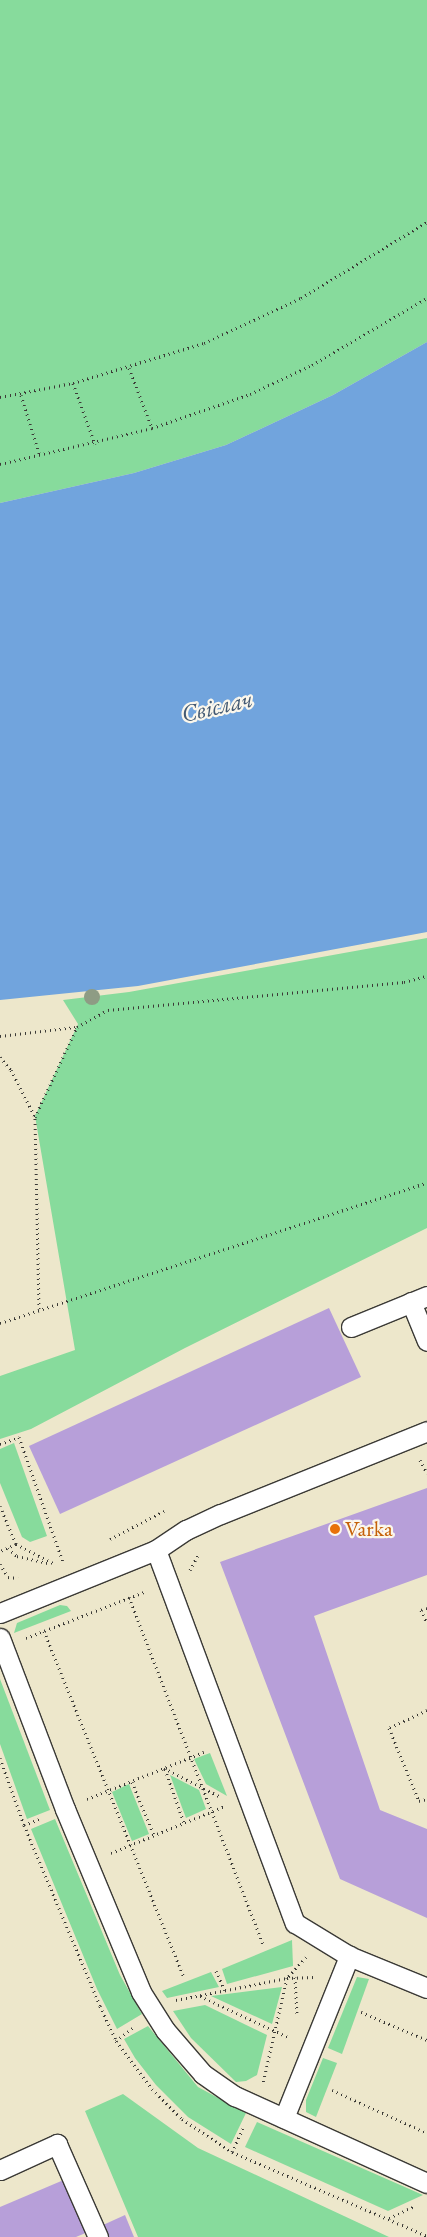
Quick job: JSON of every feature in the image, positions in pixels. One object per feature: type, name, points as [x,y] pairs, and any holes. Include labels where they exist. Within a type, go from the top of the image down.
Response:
[{"type":"lane","points":[[351,1327],[419,1299],[427,1341]]},
{"type":"lane","points":[[0,1613],[156,1550],[186,1530],[221,1514],[427,1431]]},
{"type":"lane","points":[[156,1550],[295,1923],[349,1956],[427,1988]]},
{"type":"lane","points":[[2,1642],[65,1809],[152,2012],[204,2074],[235,2096],[427,2183]]},
{"type":"lane","points":[[284,2118],[306,2045],[349,1956]]},
{"type":"lane","points":[[0,2170],[58,2144],[98,2237]]},
{"type":"path","points":[[0,397],[21,395],[73,384],[204,343],[301,298],[427,222]]},
{"type":"path","points":[[0,464],[95,444],[152,428],[250,394],[312,365],[427,298]]},
{"type":"path","points":[[129,368],[152,428]]},
{"type":"path","points":[[73,384],[95,444]]},
{"type":"path","points":[[21,395],[40,456]]},
{"type":"path","points":[[0,1036],[77,1027],[108,1010],[404,982],[427,976]]},
{"type":"path","points":[[39,1309],[36,1117],[77,1027]]},
{"type":"path","points":[[0,1057],[11,1070],[36,1117]]},
{"type":"path","points":[[0,1323],[427,1182]]},
{"type":"path","points":[[0,1444],[19,1437],[63,1562]]},
{"type":"path","points":[[418,1455],[427,1473]]},
{"type":"path","points":[[0,1506],[16,1544],[57,1565],[17,1556],[8,1548]]},
{"type":"path","points":[[0,1551],[16,1544]]},
{"type":"path","points":[[2,1642],[44,1631],[189,1574],[197,1554],[203,1550]]},
{"type":"path","points":[[129,1598],[263,1944]]},
{"type":"path","points":[[427,1608],[421,1610],[427,1623]]},
{"type":"path","points":[[44,1631],[184,1978]]},
{"type":"path","points":[[427,1710],[389,1728],[419,1801],[427,1799]]},
{"type":"path","points":[[80,1802],[211,1750]]},
{"type":"path","points":[[102,1856],[232,1803],[164,1768]]},
{"type":"path","points":[[164,1768],[184,1823]]},
{"type":"path","points":[[132,1782],[154,1835]]},
{"type":"path","points":[[216,1971],[225,1990]]},
{"type":"path","points":[[295,1977],[306,2045]]},
{"type":"path","points":[[116,2041],[168,2001],[288,1978],[262,2089]]},
{"type":"path","points":[[200,1996],[306,2045]]},
{"type":"path","points":[[361,2012],[427,2040]]},
{"type":"path","points":[[332,2090],[427,2133]]},
{"type":"path","points":[[389,2218],[419,2204]]},
{"type":"green space","points":[[0,0],[427,0],[427,342],[333,395],[226,445],[134,473],[0,503]]},
{"type":"green space","points":[[427,938],[427,1228],[185,1348],[31,1429],[0,1439],[0,1376],[75,1350],[35,1116],[78,1024],[63,1000],[129,992]]},
{"type":"green space","points":[[14,1443],[47,1536],[30,1542],[22,1537],[0,1483],[0,1449]]},
{"type":"green space","points":[[60,1605],[67,1606],[71,1611],[14,1633],[17,1623]]},
{"type":"green space","points":[[0,1679],[50,1810],[27,1819],[0,1744]]},
{"type":"green space","points":[[210,1753],[227,1796],[206,1784],[194,1759]]},
{"type":"green space","points":[[170,1775],[199,1790],[206,1809],[186,1818]]},
{"type":"green space","points":[[129,1784],[149,1834],[132,1841],[112,1792]]},
{"type":"green space","points":[[55,1819],[120,1975],[142,2014],[117,2029],[97,1989],[31,1829]]},
{"type":"green space","points":[[292,1940],[293,1966],[227,1984],[222,1969]]},
{"type":"green space","points":[[211,1972],[219,1987],[167,1998],[162,1991]]},
{"type":"green space","points":[[357,1977],[369,1979],[342,2054],[328,2048]]},
{"type":"green space","points":[[282,1987],[272,2024],[211,1996]]},
{"type":"green space","points":[[205,2005],[267,2035],[257,2075],[246,2081],[236,2082],[191,2038],[173,2011]]},
{"type":"green space","points":[[148,2026],[198,2087],[246,2113],[231,2144],[188,2117],[156,2085],[135,2058],[124,2039]]},
{"type":"green space","points":[[323,2058],[337,2063],[316,2117],[306,2112],[306,2100]]},
{"type":"green space","points":[[123,2094],[198,2148],[389,2237],[138,2237],[85,2111]]},
{"type":"green space","points":[[257,2122],[423,2195],[388,2211],[245,2147]]},
{"type":"water","name":"Свіслач","points":[[427,342],[427,932],[138,986],[0,1000],[0,503],[134,473],[226,445],[333,395]]},
{"type":"building","points":[[329,1308],[361,1377],[60,1514],[29,1446]]},
{"type":"building","points":[[427,1488],[427,1575],[314,1616],[380,1810],[427,1829],[427,1918],[340,1879],[220,1562]]},
{"type":"building","points":[[66,2179],[88,2232],[76,2237],[0,2237],[0,2207]]},
{"type":"building","points":[[125,2215],[134,2237],[108,2237],[103,2225]]},
{"type":"place","name":"Varka","points":[[335,1529]]}]
